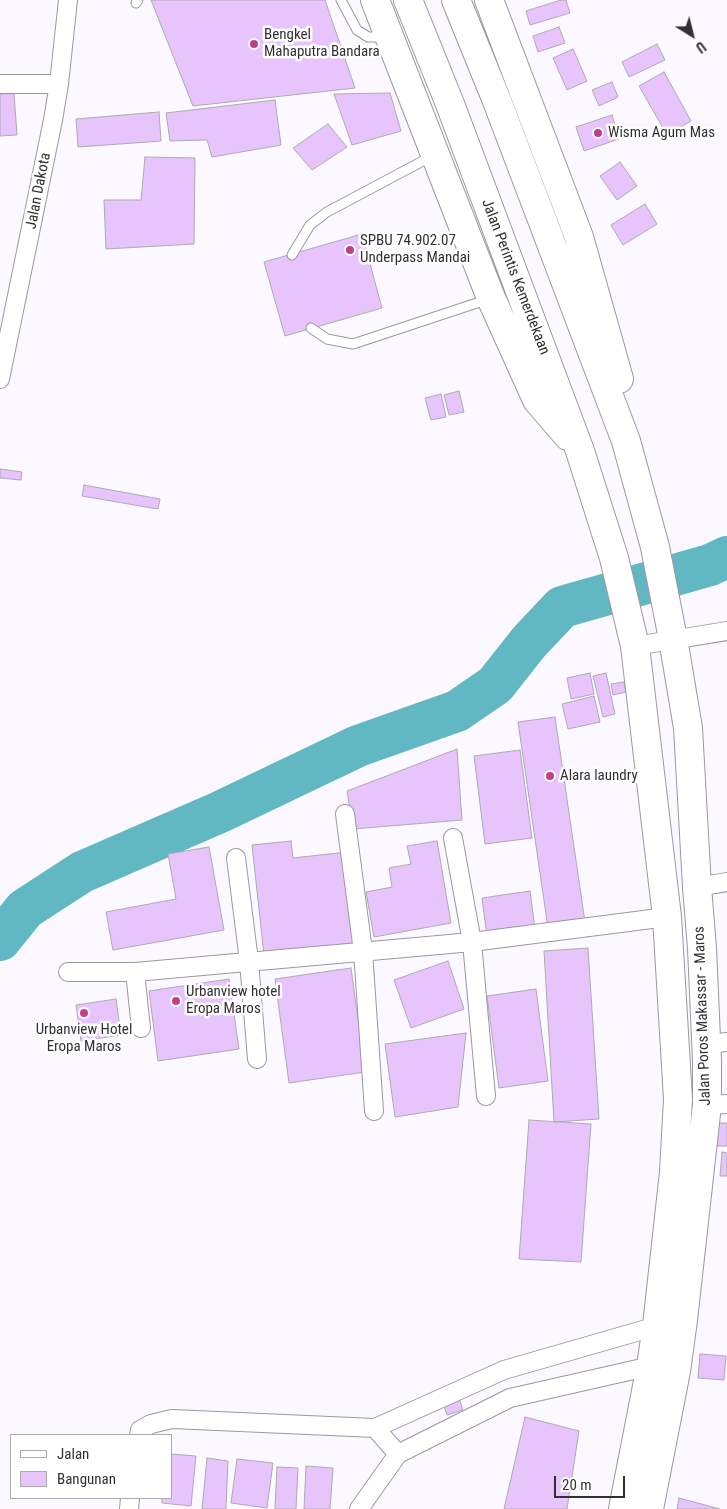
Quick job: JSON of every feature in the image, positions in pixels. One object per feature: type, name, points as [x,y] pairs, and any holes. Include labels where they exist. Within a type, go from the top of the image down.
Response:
[{"type":"highway","points":[[375,0],[491,298],[537,400],[580,451]]},
{"type":"highway","name":"Jalan Perintis Kemerdekaan","points":[[408,0],[453,113],[580,451],[614,558],[635,646]]},
{"type":"highway","points":[[456,0],[497,100],[626,441]]},
{"type":"highway","points":[[489,0],[578,237],[618,373],[626,441]]},
{"type":"highway","name":"Jalan Poros Makassar - Maros","points":[[626,441],[655,547],[688,728],[702,948],[717,1043],[717,1105],[677,1362],[649,1509]]},
{"type":"highway","name":"Jalan Poros Makassar - Maros","points":[[623,1509],[657,1326],[674,1172],[678,1099],[668,916],[635,646]]},
{"type":"street","name":"Jalan Dakota","points":[[0,380],[59,84],[68,0]]},
{"type":"street","points":[[0,84],[59,84]]},
{"type":"street","points":[[635,646],[727,631]]},
{"type":"street","points":[[345,814],[363,951],[374,1111]]},
{"type":"street","points":[[454,838],[472,942],[486,1096]]},
{"type":"street","points":[[236,858],[249,961],[257,1059]]},
{"type":"street","points":[[697,887],[727,882]]},
{"type":"street","points":[[68,972],[135,972],[472,942],[668,916]]},
{"type":"street","points":[[135,972],[141,1028]]},
{"type":"street","points":[[140,1434],[140,1430],[151,1424],[172,1419],[375,1428],[504,1370],[657,1326]]},
{"type":"street","points":[[359,1509],[398,1454],[510,1398],[651,1366]]},
{"type":"street","points":[[504,1370],[510,1398]]},
{"type":"street","points":[[375,1428],[398,1454]]},
{"type":"lane","points":[[342,0],[357,30],[368,37],[389,37]]},
{"type":"lane","points":[[292,255],[310,225],[327,212],[434,155]]},
{"type":"lane","points":[[311,328],[327,339],[353,344],[491,298]]},
{"type":"building","name":"Bengkel Mahaputra Bandara","points":[[151,0],[325,0],[355,88],[193,106]]},
{"type":"building","points":[[566,0],[570,13],[530,25],[526,11]]},
{"type":"building","points":[[559,27],[565,43],[538,52],[533,36]]},
{"type":"building","points":[[657,44],[665,60],[629,77],[622,62]]},
{"type":"building","points":[[573,49],[587,81],[567,90],[553,58]]},
{"type":"building","points":[[664,72],[691,121],[667,135],[639,86]]},
{"type":"building","points":[[612,82],[618,97],[599,106],[592,90]]},
{"type":"building","points":[[14,93],[17,135],[0,136],[0,94]]},
{"type":"building","points":[[390,93],[401,131],[352,145],[334,94]]},
{"type":"building","points":[[275,100],[281,145],[212,157],[207,140],[170,141],[166,113]]},
{"type":"building","points":[[159,112],[161,141],[78,147],[76,119]]},
{"type":"building","name":"Wisma Agum Mas","points":[[612,115],[619,139],[584,151],[576,127]]},
{"type":"building","points":[[328,124],[347,147],[312,170],[293,148]]},
{"type":"building","points":[[145,157],[195,158],[194,244],[106,249],[104,200],[141,200]]},
{"type":"building","points":[[620,162],[637,186],[617,200],[600,176]]},
{"type":"building","points":[[645,204],[657,224],[623,245],[611,225]]},
{"type":"building","points":[[362,234],[382,308],[285,336],[264,262]]},
{"type":"building","points":[[459,391],[464,412],[449,415],[444,395]]},
{"type":"building","points":[[441,394],[446,417],[431,420],[425,398]]},
{"type":"building","points":[[0,469],[22,472],[21,480],[0,478]]},
{"type":"building","points":[[84,485],[160,499],[158,509],[82,496]]},
{"type":"building","points":[[590,673],[594,694],[571,699],[567,678]]},
{"type":"building","points":[[606,673],[615,714],[603,717],[593,676]]},
{"type":"building","points":[[624,682],[626,692],[613,695],[611,684]]},
{"type":"building","points":[[594,696],[600,722],[568,729],[562,704]]},
{"type":"building","points":[[555,717],[585,922],[548,928],[518,722]]},
{"type":"building","points":[[457,749],[462,820],[353,829],[347,791]]},
{"type":"building","points":[[520,750],[532,838],[485,844],[474,756]]},
{"type":"building","points":[[291,841],[293,858],[347,852],[356,944],[264,955],[252,845]]},
{"type":"building","points":[[437,841],[451,923],[374,937],[366,892],[392,887],[389,868],[411,864],[407,846]]},
{"type":"building","points":[[209,847],[224,930],[113,950],[106,912],[176,899],[168,854]]},
{"type":"building","points":[[530,891],[535,929],[487,936],[482,898]]},
{"type":"building","points":[[588,948],[599,1119],[554,1122],[544,951]]},
{"type":"building","points":[[448,961],[464,1009],[411,1028],[394,980]]},
{"type":"building","points":[[351,968],[365,1072],[289,1083],[275,979]]},
{"type":"building","points":[[229,979],[239,1049],[158,1061],[149,991]]},
{"type":"building","points":[[536,989],[548,1081],[499,1088],[487,996]]},
{"type":"building","points":[[116,999],[121,1035],[81,1041],[76,1005]]},
{"type":"building","points":[[466,1033],[458,1107],[395,1117],[385,1044]]},
{"type":"building","points":[[529,1120],[591,1124],[581,1262],[519,1259]]},
{"type":"building","points":[[714,1123],[727,1123],[727,1146],[714,1146]]},
{"type":"building","points":[[722,1152],[727,1153],[727,1176],[720,1176]]},
{"type":"building","points":[[700,1354],[726,1356],[724,1380],[698,1378]]},
{"type":"building","points":[[458,1395],[463,1410],[447,1415],[442,1400]]},
{"type":"building","points":[[525,1417],[579,1431],[567,1509],[504,1509]]},
{"type":"building","points":[[172,1454],[196,1456],[191,1506],[162,1503],[162,1499],[172,1499]]},
{"type":"building","points":[[207,1458],[228,1461],[226,1509],[202,1509]]},
{"type":"building","points":[[237,1459],[273,1463],[267,1508],[231,1503]]},
{"type":"building","points":[[306,1466],[333,1468],[330,1509],[304,1509]]},
{"type":"building","points":[[277,1467],[298,1468],[296,1509],[275,1509]]},
{"type":"building","points":[[679,1498],[720,1509],[677,1509]]},
{"type":"waterway","points":[[0,940],[25,909],[82,872],[220,812],[358,746],[457,711],[495,685],[529,642],[562,607],[710,565],[727,557]]},
{"type":"place","name":"Bengkel Mahaputra Bandara","points":[[254,44]]},
{"type":"place","name":"Wisma Agum Mas","points":[[598,133]]},
{"type":"place","name":"SPBU 74.902.07 Underpass Mandai","points":[[350,250]]},
{"type":"place","name":"Alara laundry","points":[[550,776]]},
{"type":"place","name":"Urbanview hotel Eropa Maros","points":[[176,1001]]},
{"type":"place","name":"Urbanview Hotel Eropa Maros","points":[[84,1013]]}]
